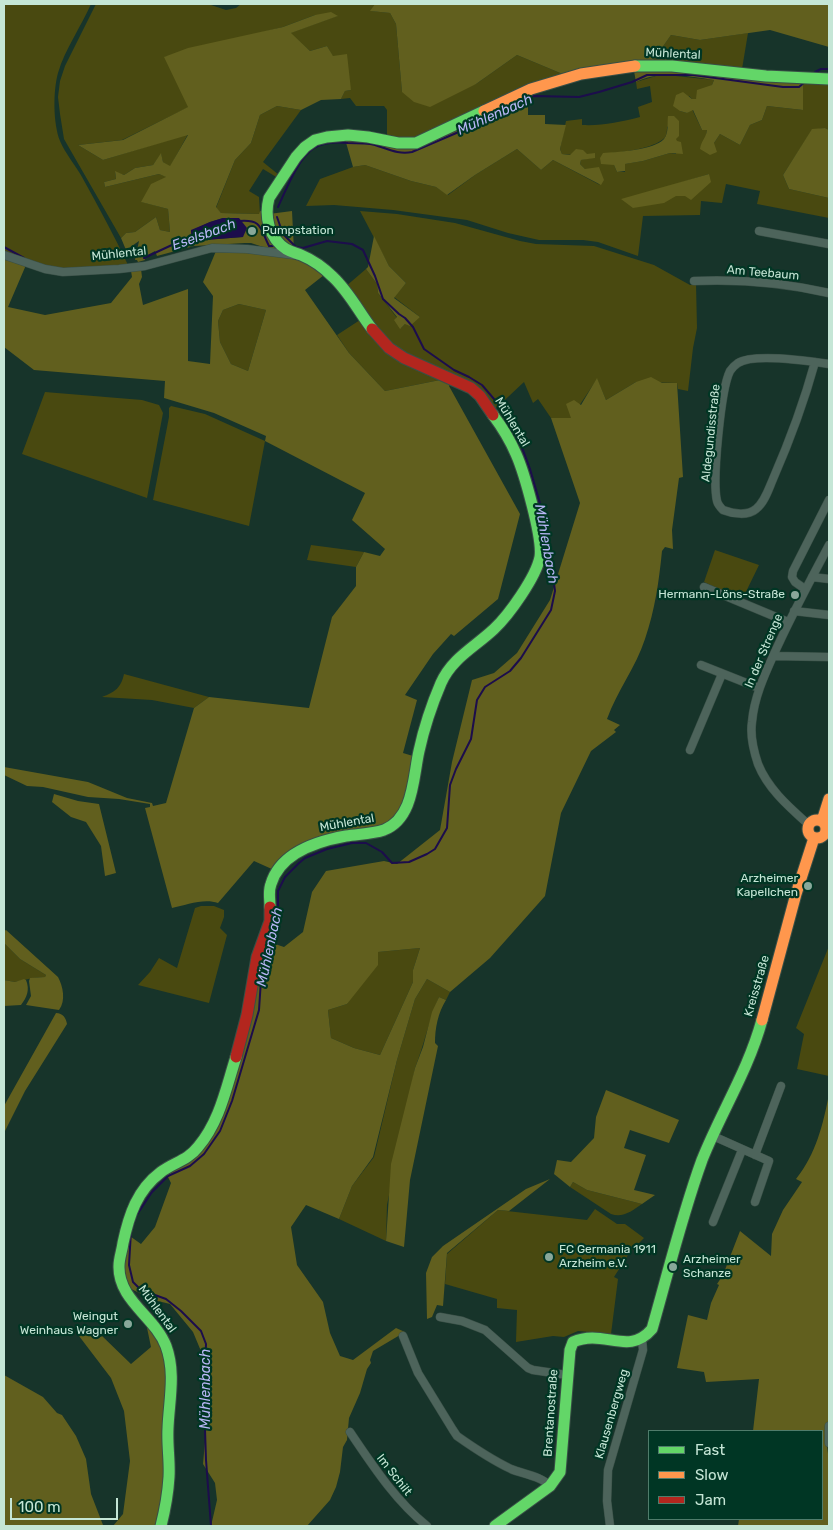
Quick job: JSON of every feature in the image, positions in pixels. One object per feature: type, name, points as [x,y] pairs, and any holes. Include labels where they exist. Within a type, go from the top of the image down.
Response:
[{"type":"street","name":"Mühlental","points":[[161,1526],[168,1482],[168,1420],[172,1376],[169,1356],[162,1338],[156,1328],[131,1299],[120,1276],[121,1255],[129,1212],[160,1172],[183,1161],[193,1152],[207,1134],[216,1118],[247,1017],[257,955],[270,922],[269,892],[274,877],[295,855],[317,842],[382,831],[392,827],[399,820],[412,788],[423,736],[447,672],[454,662],[507,616],[537,565],[540,552],[539,537],[517,457],[478,394],[467,385],[424,368],[392,350],[376,334],[334,278],[316,264],[286,249],[274,236],[268,222],[267,206],[271,195],[300,151],[314,140],[356,135],[398,144],[416,143],[531,89],[581,74],[625,67],[672,66],[766,76],[829,79]]},
{"type":"street","points":[[759,231],[829,244]]},
{"type":"street","name":"Mühlental","points":[[4,255],[45,269],[63,272],[145,266],[212,248],[247,249],[289,255],[296,253]]},
{"type":"street","name":"Am Teebaum","points":[[694,281],[721,280],[776,284],[829,293]]},
{"type":"street","name":"Aldegundisstraße","points":[[815,362],[790,440],[762,503],[751,512],[738,514],[723,510],[717,502],[717,462],[722,414],[728,378],[732,368],[743,361],[756,358],[815,362],[829,364]]},
{"type":"street","points":[[805,589],[795,582],[792,577],[829,500]]},
{"type":"street","name":"In der Strenge","points":[[809,825],[777,794],[758,764],[751,723],[758,688],[788,622],[829,545]]},
{"type":"street","points":[[812,577],[829,579]]},
{"type":"street","points":[[704,587],[788,622]]},
{"type":"street","points":[[794,611],[829,615]]},
{"type":"street","points":[[773,656],[829,658]]},
{"type":"street","points":[[700,665],[758,688]]},
{"type":"street","points":[[690,750],[722,674]]},
{"type":"street","points":[[826,827],[814,820],[809,825],[810,834],[814,838],[822,837],[826,827],[829,799]]},
{"type":"street","name":"Kreisstraße","points":[[642,1339],[652,1329],[689,1200],[703,1159],[746,1068],[760,1027],[796,894],[814,838]]},
{"type":"street","points":[[755,1155],[781,1086]]},
{"type":"street","points":[[713,1136],[769,1161],[755,1202]]},
{"type":"street","points":[[713,1222],[742,1150]]},
{"type":"street","points":[[440,1318],[462,1321],[485,1330],[528,1368],[568,1375]]},
{"type":"street","points":[[403,1336],[418,1372],[457,1436],[495,1461],[542,1480],[550,1486]]},
{"type":"street","name":"Brentanostraße","points":[[496,1526],[558,1478],[561,1465],[570,1350],[576,1340],[586,1337],[628,1342],[642,1339]]},
{"type":"street","name":"Klausenbergweg","points":[[610,1526],[607,1501],[608,1470],[643,1350],[642,1339]]},
{"type":"street","points":[[829,1426],[829,1444]]},
{"type":"street","name":"Im Schilt","points":[[350,1432],[386,1485],[408,1510],[427,1526]]},
{"type":"shaded area","points":[[4,4],[91,4],[58,73],[55,98],[56,125],[62,146],[82,177],[128,265],[70,271],[40,266],[4,253]]},
{"type":"shaded area","points":[[96,4],[208,4],[226,10],[236,8],[241,4],[375,4],[371,11],[390,13],[396,24],[402,92],[476,84],[517,55],[565,75],[523,86],[413,139],[387,138],[387,110],[384,106],[356,106],[350,98],[341,99],[345,91],[351,90],[327,46],[310,51],[290,33],[337,16],[315,15],[283,27],[165,57],[189,107],[122,140],[78,145],[103,160],[188,134],[170,167],[163,162],[161,154],[153,165],[135,168],[124,175],[115,172],[116,179],[104,182],[105,187],[159,174],[167,177],[142,202],[168,209],[170,232],[160,230],[156,217],[135,232],[126,233],[121,238],[64,139],[58,97],[60,81],[65,66]]},
{"type":"shaded area","points":[[375,4],[829,4],[829,47],[770,30],[700,40],[671,35],[652,62],[565,75],[517,55],[476,84],[430,107],[414,102],[402,92],[396,24],[390,13],[370,11]]},
{"type":"shaded area","points":[[331,12],[338,16],[291,33],[310,51],[327,46],[333,56],[347,54],[351,90],[345,91],[341,99],[321,100],[301,110],[277,106],[260,115],[251,143],[235,160],[216,207],[221,213],[259,214],[260,211],[265,212],[278,252],[251,243],[245,243],[194,246],[157,256],[155,251],[144,257],[145,260],[138,262],[135,260],[139,241],[126,250],[121,238],[126,233],[135,232],[156,217],[160,230],[170,232],[168,209],[141,202],[151,184],[166,177],[159,174],[105,187],[104,182],[116,179],[115,171],[124,175],[135,168],[153,165],[161,153],[163,162],[170,166],[188,135],[103,160],[78,145],[123,140],[188,107],[164,57],[188,48],[283,27],[315,15]],"holes":[[[223,218],[238,218],[243,237],[192,241],[191,231]]]},
{"type":"shaded area","points":[[748,33],[742,69],[652,62],[671,35],[700,40]]},
{"type":"shaded area","points":[[651,69],[803,80],[803,110],[767,106],[762,120],[750,125],[740,145],[720,134],[714,143],[717,152],[710,155],[700,149],[707,130],[702,130],[693,110],[687,113],[673,106],[676,95],[683,92],[692,99],[696,99],[697,90],[712,85],[714,80],[664,75],[645,78],[636,82],[634,71]]},
{"type":"shaded area","points":[[656,76],[714,80],[712,85],[696,99],[692,99],[689,96],[680,111],[687,113],[692,109],[702,130],[707,130],[706,137],[714,143],[720,134],[740,145],[750,125],[762,120],[767,106],[803,110],[803,80],[829,82],[829,130],[825,128],[812,130],[783,175],[789,189],[829,198],[829,218],[757,204],[760,191],[726,184],[722,203],[701,201],[700,215],[643,216],[638,256],[598,242],[539,240],[508,233],[467,220],[393,210],[334,205],[306,206],[320,179],[353,167],[365,165],[411,181],[436,187],[448,195],[475,175],[517,149],[541,170],[553,160],[600,185],[580,164],[581,160],[595,157],[562,154],[560,149],[566,121],[582,119],[582,125],[597,125],[640,117],[638,107],[652,102],[650,86],[637,89],[636,82]],"holes":[[[667,126],[676,139],[676,154],[670,153],[643,161],[624,164],[625,172],[617,172],[614,165],[603,154],[634,150],[656,143],[665,137]],[[709,174],[685,196],[640,195]]]},
{"type":"shaded area","points":[[528,93],[528,115],[545,115],[545,124],[566,125],[560,149],[562,154],[570,155],[576,149],[583,150],[587,154],[595,153],[595,158],[581,160],[580,164],[585,169],[599,167],[604,180],[601,185],[553,160],[541,170],[517,149],[447,195],[436,187],[411,181],[365,165],[353,167],[345,139],[359,138],[401,149]]},
{"type":"shaded area","points":[[277,106],[301,110],[263,162],[279,175],[278,178],[263,169],[249,191],[259,197],[260,214],[221,213],[216,208],[235,160],[251,143],[260,115]]},
{"type":"shaded area","points":[[668,116],[674,116],[679,121],[679,136],[676,139],[681,142],[683,154],[670,153],[625,164],[625,171],[617,172],[614,165],[601,164],[600,158],[603,153],[635,150],[659,143],[667,134]]},
{"type":"shaded area","points":[[825,128],[829,130],[829,198],[789,189],[783,175],[812,129]]},
{"type":"shaded area","points":[[709,174],[711,182],[691,200],[685,196],[676,196],[664,203],[633,208],[621,199]]},
{"type":"shaded area","points":[[292,211],[294,251],[279,240],[269,214]]},
{"type":"shaded area","points":[[360,211],[397,214],[455,223],[536,244],[594,246],[654,265],[690,285],[696,284],[697,328],[688,391],[678,389],[677,383],[636,382],[606,400],[597,379],[571,418],[551,418],[538,399],[533,403],[524,382],[493,411],[442,372],[391,346],[345,287],[366,269],[377,284],[378,293],[397,318],[401,328],[420,317],[394,297],[406,283],[389,266]]},
{"type":"shaded area","points":[[374,236],[389,266],[406,283],[394,298],[420,317],[410,326],[405,324],[400,329],[394,320],[397,317],[378,293],[377,284],[366,269]]},
{"type":"shaded area","points":[[216,251],[296,256],[324,275],[305,290],[349,353],[385,391],[440,380],[450,383],[449,386],[520,514],[498,599],[454,636],[451,634],[433,654],[405,695],[417,700],[403,753],[413,756],[407,792],[396,818],[384,827],[335,835],[274,870],[254,861],[218,903],[207,901],[172,908],[145,808],[150,807],[150,804],[88,797],[43,787],[27,786],[4,775],[4,767],[88,782],[127,798],[152,803],[153,806],[166,803],[194,708],[209,697],[309,708],[332,617],[356,586],[356,567],[364,552],[380,556],[385,549],[352,520],[365,493],[265,441],[266,436],[214,413],[164,398],[165,381],[34,370],[4,347],[4,258],[26,265],[8,307],[45,315],[111,303],[132,277],[131,271],[141,269],[142,277],[139,284],[143,305],[188,289],[188,361],[210,364],[213,296],[203,282]],"holes":[[[239,304],[266,310],[248,371],[231,364],[220,342],[218,321],[223,310]]]},
{"type":"shaded area","points":[[239,304],[266,310],[248,371],[231,364],[220,342],[218,321],[223,310]]},
{"type":"shaded area","points":[[360,320],[440,380],[385,391],[349,353],[337,335]]},
{"type":"shaded area","points":[[651,377],[662,383],[677,383],[683,477],[679,478],[672,530],[673,549],[665,547],[662,551],[656,595],[648,628],[637,659],[607,719],[620,725],[614,730],[616,732],[591,751],[561,813],[545,896],[490,958],[450,992],[427,979],[415,999],[397,1060],[373,1157],[352,1186],[339,1219],[306,1205],[291,1227],[297,1265],[323,1302],[330,1333],[340,1356],[353,1360],[396,1328],[405,1332],[373,1351],[371,1363],[349,1418],[347,1440],[343,1447],[336,1487],[330,1500],[307,1526],[211,1526],[217,1500],[215,1483],[203,1464],[211,1375],[193,1332],[170,1304],[154,1300],[129,1288],[123,1274],[127,1234],[141,1244],[155,1227],[171,1183],[165,1171],[209,1139],[266,941],[284,947],[303,932],[312,892],[326,871],[384,861],[397,864],[440,830],[452,762],[472,680],[494,673],[517,653],[550,600],[580,503],[551,418],[571,418],[566,404],[574,400],[581,405],[597,378],[606,400],[636,382]],"holes":[[[420,948],[413,970],[413,982],[380,1055],[354,1048],[331,1038],[328,1010],[347,1004],[378,965],[378,952]]]},
{"type":"shaded area","points":[[45,392],[142,400],[159,405],[163,413],[147,498],[22,454]]},
{"type":"shaded area","points":[[171,406],[205,414],[265,441],[249,526],[153,500],[169,417],[169,408]]},
{"type":"shaded area","points":[[311,545],[364,552],[356,567],[307,560]]},
{"type":"shaded area","points":[[715,550],[759,565],[742,600],[704,582]]},
{"type":"shaded area","points":[[124,674],[209,697],[194,708],[152,700],[102,697],[117,689]]},
{"type":"shaded area","points":[[54,794],[78,801],[99,804],[116,873],[105,876],[101,846],[86,822],[71,817],[52,802]]},
{"type":"shaded area","points":[[214,906],[224,910],[224,917],[220,928],[227,935],[209,1003],[138,985],[159,958],[177,968],[195,908]]},
{"type":"shaded area","points":[[6,930],[58,977],[63,994],[59,1010],[26,1005],[31,996],[30,978],[45,977],[46,975],[20,959],[4,943],[4,931]]},
{"type":"shaded area","points":[[4,943],[20,959],[46,975],[45,977],[15,982],[4,980]]},
{"type":"shaded area","points":[[829,946],[829,1076],[797,1069],[804,1034],[796,1028]]},
{"type":"shaded area","points":[[420,948],[413,970],[413,982],[380,1055],[354,1048],[331,1038],[328,1010],[347,1004],[378,952]]},
{"type":"shaded area","points":[[427,979],[450,992],[446,1000],[439,997],[415,1068],[387,1205],[386,1241],[339,1219],[352,1186],[374,1157],[397,1060],[415,999]]},
{"type":"shaded area","points":[[4,980],[15,982],[26,980],[28,990],[21,1005],[4,1006]]},
{"type":"shaded area","points":[[439,997],[446,1000],[436,1026],[435,1043],[438,1046],[410,1180],[404,1247],[386,1241],[391,1164],[415,1068],[423,1047],[432,1012]]},
{"type":"shaded area","points":[[56,1013],[64,1016],[67,1024],[25,1091],[4,1133],[4,1106]]},
{"type":"shaded area","points":[[606,1090],[679,1120],[669,1143],[630,1130],[624,1148],[646,1155],[634,1190],[655,1195],[642,1204],[587,1190],[573,1182],[570,1187],[554,1174],[557,1160],[571,1162],[594,1138],[596,1117]]},
{"type":"shaded area","points":[[829,1094],[829,1416],[826,1437],[829,1462],[829,1526],[738,1526],[739,1520],[823,1520],[823,1430],[753,1430],[759,1379],[706,1382],[704,1372],[677,1368],[688,1315],[707,1320],[711,1303],[719,1285],[717,1284],[723,1275],[740,1231],[771,1256],[772,1234],[783,1210],[802,1182],[796,1179],[814,1149]]},
{"type":"shaded area","points":[[550,1179],[509,1211],[498,1210],[447,1253],[443,1306],[437,1305],[432,1317],[427,1319],[426,1273],[432,1257],[443,1246],[526,1189]]},
{"type":"shaded area","points":[[573,1182],[587,1190],[642,1204],[620,1215],[611,1214],[570,1187]]},
{"type":"shaded area","points":[[595,1209],[617,1224],[625,1224],[644,1238],[630,1252],[614,1277],[618,1279],[611,1334],[578,1331],[564,1337],[553,1336],[516,1342],[517,1310],[497,1308],[497,1299],[445,1284],[447,1254],[498,1210],[587,1220]]},
{"type":"shaded area","points":[[146,1323],[155,1333],[167,1364],[165,1463],[158,1526],[113,1526],[123,1514],[130,1461],[124,1411],[111,1378],[79,1336],[87,1330],[97,1339],[102,1336],[131,1364],[151,1347]]},
{"type":"shaded area","points":[[4,1375],[43,1397],[57,1413],[62,1415],[76,1436],[86,1459],[91,1494],[103,1525],[111,1526],[4,1526]]},
{"type":"water","points":[[223,218],[239,218],[247,228],[243,237],[192,241],[191,230]]},
{"type":"waterway","name":"Mühlenbach","points":[[815,72],[821,69],[829,69]]},
{"type":"waterway","name":"Mühlenbach","points":[[278,207],[303,159],[314,148],[326,144],[365,143],[398,152],[412,152],[482,122],[520,101],[534,96],[579,97],[632,82],[647,75],[693,75],[783,87],[799,87],[805,82]]},
{"type":"waterway","name":"Mühlenbach","points":[[211,1526],[204,1399],[206,1344],[201,1331],[181,1311],[166,1299],[141,1290],[133,1282],[129,1265],[131,1231],[136,1216],[152,1192],[168,1176],[190,1166],[204,1154],[220,1131],[232,1101],[259,1010],[261,980],[276,932],[278,891],[285,877],[305,858],[327,849],[352,843],[366,843],[382,852],[392,863],[409,862],[435,849],[447,828],[450,785],[471,739],[477,700],[485,687],[510,671],[521,658],[551,610],[555,591],[541,507],[530,469],[520,442],[500,406],[482,385],[454,370],[424,349],[413,327],[383,299],[363,250],[352,244],[327,241],[303,248],[296,247],[283,234],[277,217]]},
{"type":"waterway","name":"Eselsbach","points":[[239,221],[256,223],[262,230],[269,246],[275,246]]},
{"type":"waterway","name":"Eselsbach","points":[[144,258],[174,244],[193,239]]},
{"type":"waterway","name":"Eselsbach","points":[[4,247],[24,258]]},
{"type":"traffic: fast","points":[[635,66],[672,66],[766,76],[829,79]]},
{"type":"traffic: fast","points":[[372,329],[344,289],[330,274],[310,259],[286,249],[275,239],[269,227],[267,212],[269,198],[296,157],[315,140],[348,135],[398,143],[416,143],[484,111]]},
{"type":"traffic: fast","points":[[270,907],[269,892],[276,873],[283,864],[301,850],[324,841],[384,830],[394,824],[401,816],[407,807],[426,725],[441,683],[451,667],[464,653],[500,623],[533,575],[540,557],[540,548],[532,505],[516,454],[506,434],[493,415]]},
{"type":"traffic: fast","points":[[495,1526],[550,1486],[560,1472],[570,1350],[573,1342],[595,1338],[625,1342],[634,1341],[643,1337],[652,1329],[702,1160],[742,1074],[762,1020]]},
{"type":"traffic: fast","points":[[161,1526],[169,1477],[168,1434],[171,1366],[166,1346],[161,1336],[124,1289],[120,1278],[119,1260],[131,1213],[140,1195],[153,1179],[194,1152],[206,1137],[222,1104],[236,1057]]},
{"type":"traffic: slow","points":[[484,111],[531,89],[581,74],[635,66]]},
{"type":"traffic: slow","points":[[822,821],[829,799]]},
{"type":"traffic: slow","points":[[813,820],[821,820],[826,825],[826,829],[824,836],[813,838],[808,833],[808,825],[813,820]]},
{"type":"traffic: slow","points":[[762,1020],[796,894],[814,838]]},
{"type":"traffic: jam","points":[[372,329],[389,348],[404,358],[471,388],[480,396],[493,415]]},
{"type":"traffic: jam","points":[[236,1057],[247,1015],[257,957],[270,921],[270,907]]},
{"type":"place","name":"Pumpstation","points":[[252,231]]},
{"type":"place","name":"Hermann-Löns-Straße","points":[[795,595]]},
{"type":"place","name":"Arzheimer Kapellchen","points":[[808,886]]},
{"type":"place","name":"FC Germania 1911 Arzheim e.V.","points":[[549,1257]]},
{"type":"place","name":"Arzheimer Schanze","points":[[673,1267]]},
{"type":"place","name":"Weingut Weinhaus Wagner","points":[[128,1324]]}]
